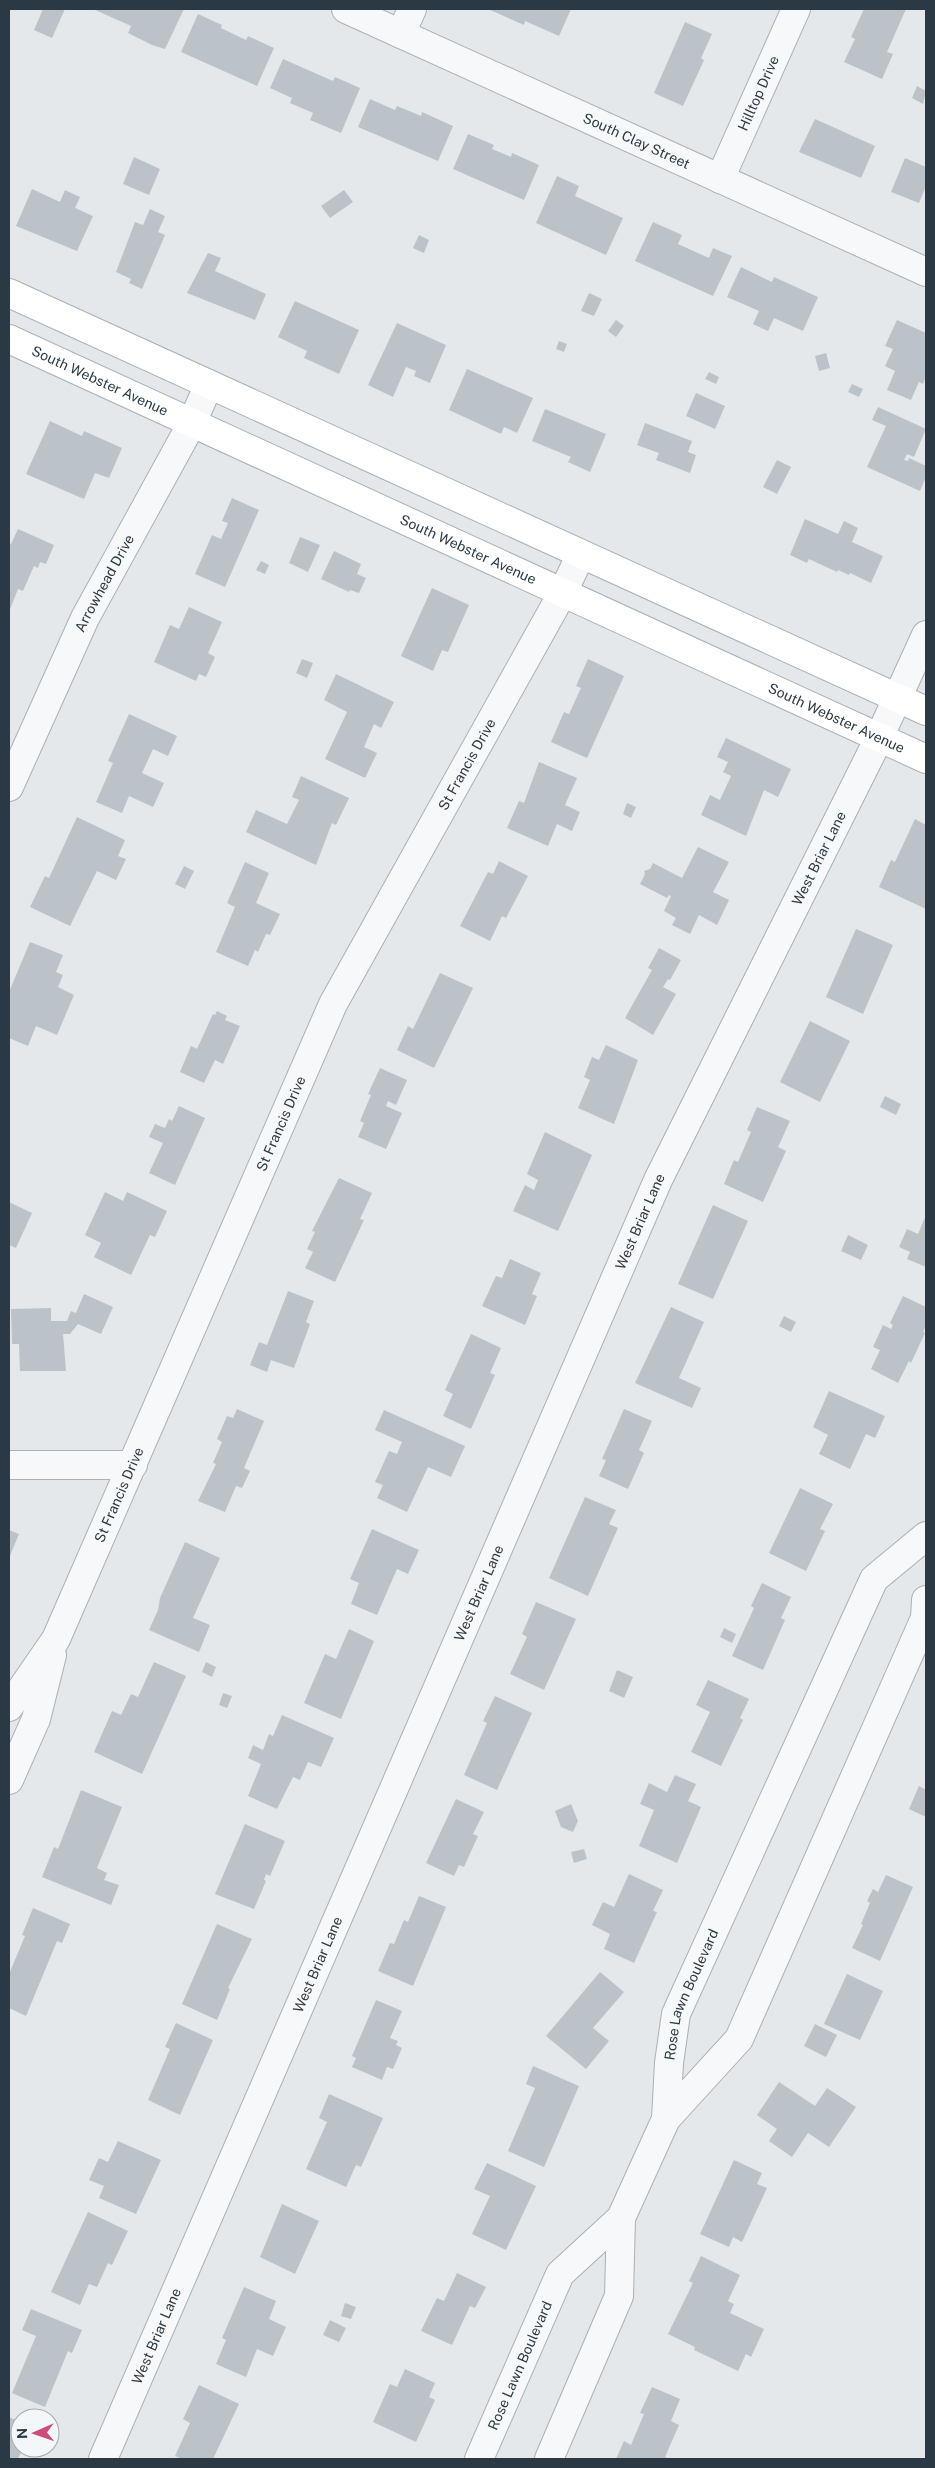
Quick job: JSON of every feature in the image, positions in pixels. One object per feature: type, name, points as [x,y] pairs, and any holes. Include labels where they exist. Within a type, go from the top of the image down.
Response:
[{"type":"main road","points":[[9,292],[926,711]]},
{"type":"main road","name":"South Webster Avenue","points":[[9,339],[926,759]]},
{"type":"street","name":"South Clay Street","points":[[346,9],[926,272]]},
{"type":"street","points":[[401,34],[412,9]]},
{"type":"street","name":"Hilltop Drive","points":[[720,178],[796,9]]},
{"type":"street","name":"Arrowhead Drive","points":[[9,787],[85,618],[192,422],[208,384]]},
{"type":"street","name":"St Francis Drive","points":[[9,1707],[56,1639],[333,1004],[563,592],[581,554]]},
{"type":"street","name":"West Briar Lane","points":[[104,2459],[658,1180],[879,738],[926,635]]},
{"type":"street","points":[[9,1465],[133,1465]]},
{"type":"street","name":"Rose Lawn Boulevard","points":[[479,2459],[560,2274],[621,2218],[666,2119],[669,2063],[676,2014],[874,1579],[926,1536]]},
{"type":"street","points":[[666,2119],[739,2039],[925,1618],[926,1600]]},
{"type":"street","points":[[9,1780],[36,1719],[56,1639]]},
{"type":"street","points":[[549,2459],[619,2296],[621,2218]]},
{"type":"building","points":[[43,9],[65,9],[52,38],[34,30]]},
{"type":"building","points":[[93,9],[184,9],[165,49],[128,33],[131,26]]},
{"type":"building","points":[[488,9],[571,9],[559,36],[525,21],[524,25]]},
{"type":"building","points":[[864,9],[906,9],[887,52],[893,54],[882,79],[844,62],[855,39],[851,37]]},
{"type":"building","points":[[198,14],[222,25],[221,28],[246,40],[248,36],[274,48],[257,86],[181,52]]},
{"type":"building","points":[[685,22],[712,34],[701,58],[704,60],[683,106],[654,93]]},
{"type":"building","points":[[283,59],[333,81],[335,77],[360,88],[341,133],[310,120],[313,113],[290,103],[292,98],[270,88]]},
{"type":"building","points":[[917,86],[926,91],[923,104],[912,98]]},
{"type":"building","points":[[370,99],[395,110],[397,106],[421,116],[422,112],[453,126],[438,161],[358,127]]},
{"type":"building","points":[[815,119],[875,146],[861,178],[799,152]]},
{"type":"building","points":[[468,134],[494,145],[492,149],[511,157],[512,153],[539,165],[524,200],[453,169]]},
{"type":"building","points":[[134,157],[160,169],[149,195],[123,184]]},
{"type":"building","points":[[905,158],[926,167],[926,186],[919,203],[891,192]]},
{"type":"building","points":[[557,176],[579,186],[575,196],[623,218],[606,255],[536,223]]},
{"type":"building","points":[[32,189],[60,202],[65,190],[80,197],[75,208],[93,216],[77,251],[16,226]]},
{"type":"building","points":[[344,190],[353,202],[330,218],[321,206]]},
{"type":"building","points":[[150,209],[165,216],[158,232],[165,235],[142,289],[129,283],[131,279],[116,272],[135,222],[143,225]]},
{"type":"building","points":[[653,222],[682,235],[678,244],[709,258],[713,248],[732,256],[713,296],[635,261]]},
{"type":"building","points":[[419,235],[429,240],[424,253],[413,248]]},
{"type":"building","points":[[208,253],[221,258],[215,271],[266,294],[255,320],[187,293]]},
{"type":"building","points":[[741,267],[772,282],[774,277],[818,297],[803,331],[774,318],[768,331],[753,324],[759,311],[727,297]]},
{"type":"building","points":[[589,293],[602,299],[594,316],[581,311]]},
{"type":"building","points":[[295,301],[359,330],[339,374],[304,358],[307,351],[278,337]]},
{"type":"building","points":[[616,320],[624,326],[616,337],[608,331]]},
{"type":"building","points":[[897,320],[926,333],[926,376],[923,384],[919,382],[911,400],[887,390],[895,371],[885,366],[893,349],[885,346]]},
{"type":"building","points":[[397,323],[446,345],[430,383],[414,376],[416,371],[406,367],[393,397],[368,385]]},
{"type":"building","points":[[559,341],[567,344],[564,352],[556,349]]},
{"type":"building","points":[[826,353],[830,368],[819,371],[815,356]]},
{"type":"building","points":[[467,369],[533,398],[517,433],[504,427],[501,434],[449,410]]},
{"type":"building","points":[[709,372],[719,377],[716,384],[705,379]]},
{"type":"building","points":[[852,384],[863,389],[859,397],[848,392]]},
{"type":"building","points":[[696,393],[725,406],[715,429],[686,416]]},
{"type":"building","points":[[878,407],[926,429],[914,457],[907,454],[904,460],[908,461],[909,458],[926,466],[926,477],[920,491],[867,467],[886,426],[872,420]]},
{"type":"building","points":[[545,409],[606,434],[590,472],[568,462],[571,457],[532,441]]},
{"type":"building","points":[[50,421],[82,436],[84,431],[122,448],[109,478],[95,473],[84,499],[26,474]]},
{"type":"building","points":[[645,423],[692,441],[688,452],[696,455],[690,473],[656,460],[659,453],[637,445]]},
{"type":"building","points":[[777,460],[791,467],[777,494],[763,487]]},
{"type":"building","points":[[232,498],[259,510],[225,587],[195,574],[212,535],[221,539],[228,523],[222,521]]},
{"type":"building","points":[[805,519],[838,534],[844,521],[858,528],[852,542],[883,556],[871,583],[850,573],[849,575],[838,570],[837,572],[809,559],[807,563],[790,555]]},
{"type":"building","points":[[18,529],[54,545],[46,564],[40,562],[38,568],[34,566],[23,591],[18,589],[9,612],[9,543],[11,544]]},
{"type":"building","points":[[300,537],[320,545],[308,572],[289,563]]},
{"type":"building","points":[[334,551],[361,564],[357,574],[366,578],[359,593],[350,590],[349,592],[321,579]]},
{"type":"building","points":[[261,561],[269,565],[265,574],[256,570]]},
{"type":"building","points":[[432,588],[469,605],[448,652],[442,650],[433,671],[401,656]]},
{"type":"building","points":[[189,607],[222,622],[208,653],[215,657],[206,677],[199,674],[196,681],[154,662],[170,625],[179,629]]},
{"type":"building","points":[[302,659],[313,663],[307,678],[296,673]]},
{"type":"building","points":[[588,659],[624,676],[587,758],[551,742],[564,712],[569,714],[581,688],[576,686]]},
{"type":"building","points":[[336,674],[394,702],[381,728],[374,724],[364,747],[377,753],[365,778],[325,759],[347,712],[324,700]]},
{"type":"building","points":[[129,714],[177,736],[168,756],[153,749],[142,773],[164,783],[153,807],[129,796],[122,813],[96,802],[113,763],[108,761]]},
{"type":"building","points":[[726,738],[791,769],[778,797],[764,790],[746,836],[701,815],[710,795],[720,800],[731,776],[723,772],[728,762],[717,757]]},
{"type":"building","points":[[539,762],[577,778],[565,805],[580,812],[572,831],[557,824],[548,846],[507,828],[519,801],[524,803]]},
{"type":"building","points":[[301,776],[349,798],[336,825],[332,823],[316,865],[246,832],[256,810],[287,824],[299,800],[292,797]]},
{"type":"building","points":[[627,803],[636,807],[631,818],[623,814]]},
{"type":"building","points":[[77,817],[125,840],[118,856],[126,859],[116,880],[97,871],[70,926],[30,907],[45,876],[49,878]]},
{"type":"building","points":[[915,819],[926,825],[926,909],[879,887],[891,860],[895,862]]},
{"type":"building","points":[[698,847],[729,862],[713,892],[729,900],[717,925],[699,915],[690,934],[672,925],[676,918],[664,911],[671,896],[669,895],[667,898],[640,884],[645,874],[644,871],[650,869],[653,863],[682,878]]},
{"type":"building","points":[[499,861],[528,876],[506,918],[502,916],[490,941],[460,926],[488,872],[493,874]]},
{"type":"building","points":[[245,862],[269,873],[256,903],[280,914],[270,935],[266,934],[258,952],[255,950],[248,966],[216,952],[235,907],[227,903]]},
{"type":"building","points":[[184,866],[194,871],[185,889],[175,884]]},
{"type":"building","points":[[856,929],[893,945],[863,1014],[826,997]]},
{"type":"building","points":[[30,942],[63,955],[56,972],[63,975],[58,987],[74,995],[57,1035],[36,1026],[28,1046],[9,1038],[9,992]]},
{"type":"building","points":[[659,948],[681,960],[670,980],[668,979],[663,987],[676,994],[653,1035],[625,1018],[652,970],[648,968]]},
{"type":"building","points":[[440,973],[473,988],[434,1068],[397,1050],[408,1026],[413,1029]]},
{"type":"building","points":[[217,1011],[227,1016],[225,1020],[240,1026],[223,1064],[215,1060],[204,1083],[180,1072],[191,1046],[197,1049],[213,1014],[215,1015]]},
{"type":"building","points":[[810,1021],[850,1041],[820,1102],[780,1082]]},
{"type":"building","points":[[606,1045],[638,1060],[614,1124],[578,1108],[590,1080],[584,1077],[592,1057],[599,1060]]},
{"type":"building","points":[[380,1068],[407,1080],[396,1105],[388,1101],[386,1106],[402,1113],[386,1149],[358,1137],[364,1123],[360,1121],[371,1095],[368,1094]]},
{"type":"building","points":[[885,1096],[901,1104],[896,1115],[880,1107]]},
{"type":"building","points":[[179,1106],[205,1118],[175,1185],[149,1173],[163,1143],[149,1137],[155,1124],[165,1128],[169,1119],[172,1121]]},
{"type":"building","points":[[757,1107],[790,1121],[778,1147],[786,1151],[763,1202],[724,1184],[734,1160],[738,1162],[751,1132],[747,1130]]},
{"type":"building","points":[[545,1132],[592,1155],[558,1231],[513,1211],[525,1185],[534,1190],[538,1180],[527,1174]]},
{"type":"building","points":[[339,1178],[372,1193],[360,1219],[364,1220],[335,1282],[305,1268],[313,1252],[307,1249],[315,1232],[312,1231]]},
{"type":"building","points":[[105,1192],[123,1201],[127,1192],[167,1211],[155,1237],[150,1235],[131,1275],[94,1257],[101,1243],[85,1235]]},
{"type":"building","points":[[9,1202],[32,1213],[16,1248],[9,1245]]},
{"type":"building","points":[[713,1205],[748,1221],[713,1299],[678,1284]]},
{"type":"building","points":[[926,1215],[926,1267],[907,1259],[910,1252],[899,1247],[907,1229],[918,1234]]},
{"type":"building","points":[[848,1235],[868,1245],[861,1260],[841,1251]]},
{"type":"building","points":[[510,1259],[541,1273],[532,1294],[537,1296],[525,1325],[482,1306],[496,1276],[502,1278]]},
{"type":"building","points":[[288,1291],[314,1301],[306,1322],[310,1324],[294,1368],[271,1360],[267,1372],[250,1365],[259,1342],[267,1345]]},
{"type":"building","points":[[84,1294],[113,1307],[101,1334],[78,1324],[70,1334],[63,1334],[66,1371],[20,1371],[19,1344],[12,1344],[11,1309],[51,1308],[51,1321],[67,1321],[71,1311],[76,1313]]},
{"type":"building","points":[[903,1296],[926,1307],[926,1325],[923,1332],[925,1333],[911,1363],[909,1361],[898,1383],[871,1369],[880,1350],[873,1347],[883,1325],[891,1329],[893,1325],[890,1323]]},
{"type":"building","points":[[671,1307],[704,1322],[679,1378],[701,1388],[692,1408],[635,1383]]},
{"type":"building","points":[[784,1316],[796,1322],[791,1332],[779,1326]]},
{"type":"building","points":[[471,1334],[501,1348],[490,1373],[495,1375],[471,1429],[443,1416],[453,1394],[445,1390]]},
{"type":"building","points":[[829,1391],[885,1416],[875,1438],[866,1434],[850,1469],[819,1454],[828,1435],[813,1427]]},
{"type":"building","points":[[237,1409],[264,1421],[244,1468],[250,1471],[242,1488],[236,1486],[225,1512],[198,1501],[216,1464],[213,1463],[222,1442],[217,1439],[227,1416],[233,1418]]},
{"type":"building","points":[[624,1409],[652,1421],[639,1450],[644,1453],[628,1489],[599,1476],[606,1460],[602,1459]]},
{"type":"building","points":[[384,1410],[465,1446],[451,1477],[428,1467],[407,1512],[377,1498],[383,1485],[375,1482],[389,1451],[397,1454],[402,1442],[375,1430]]},
{"type":"building","points":[[800,1488],[833,1504],[820,1529],[825,1531],[806,1571],[769,1553]]},
{"type":"building","points":[[585,1497],[616,1510],[609,1524],[618,1528],[588,1596],[549,1578]]},
{"type":"building","points":[[372,1529],[419,1550],[408,1574],[397,1569],[377,1615],[351,1604],[359,1583],[350,1579]]},
{"type":"building","points":[[9,1530],[19,1534],[9,1558]]},
{"type":"building","points":[[185,1542],[220,1558],[193,1618],[210,1625],[199,1652],[149,1630],[158,1610],[160,1598]]},
{"type":"building","points":[[762,1583],[791,1597],[781,1618],[785,1620],[763,1670],[732,1656],[754,1608],[751,1606]]},
{"type":"building","points":[[536,1602],[576,1619],[544,1690],[510,1674],[527,1637],[522,1634]]},
{"type":"building","points":[[724,1628],[736,1634],[732,1643],[720,1637]]},
{"type":"building","points":[[349,1629],[374,1641],[341,1719],[304,1703],[325,1654],[336,1659]]},
{"type":"building","points":[[154,1662],[186,1676],[142,1774],[94,1752],[112,1711],[121,1715],[131,1694],[138,1697]]},
{"type":"building","points":[[206,1662],[216,1667],[212,1677],[202,1672]]},
{"type":"building","points":[[617,1670],[633,1677],[624,1698],[609,1691]]},
{"type":"building","points":[[708,1680],[749,1699],[740,1718],[743,1720],[721,1766],[691,1752],[710,1712],[696,1705]]},
{"type":"building","points":[[223,1693],[232,1696],[227,1708],[219,1705]]},
{"type":"building","points":[[495,1696],[532,1713],[497,1790],[464,1775],[487,1723],[483,1721]]},
{"type":"building","points":[[282,1715],[334,1738],[321,1767],[308,1762],[300,1780],[293,1777],[277,1809],[248,1796],[261,1764],[248,1758],[253,1745],[263,1750],[269,1734],[273,1736]]},
{"type":"building","points":[[675,1775],[696,1784],[688,1801],[701,1807],[677,1863],[639,1846],[654,1810],[640,1804],[649,1783],[667,1792]]},
{"type":"building","points":[[919,1786],[926,1790],[926,1817],[909,1809]]},
{"type":"building","points":[[81,1790],[122,1807],[97,1868],[107,1873],[104,1880],[119,1885],[111,1905],[42,1877],[54,1847],[58,1849]]},
{"type":"building","points":[[456,1799],[484,1812],[473,1834],[478,1836],[464,1867],[459,1865],[454,1876],[426,1863]]},
{"type":"building","points":[[571,1804],[578,1821],[573,1832],[561,1827],[555,1811]]},
{"type":"building","points":[[245,1824],[285,1841],[270,1876],[266,1874],[264,1880],[266,1881],[254,1909],[215,1894]]},
{"type":"building","points":[[584,1849],[587,1859],[574,1863],[571,1852]]},
{"type":"building","points":[[629,1874],[663,1890],[653,1911],[657,1912],[634,1963],[604,1949],[610,1934],[592,1925],[603,1902],[614,1907]]},
{"type":"building","points":[[886,1875],[913,1887],[880,1961],[852,1948],[863,1925],[861,1924],[870,1903],[867,1901],[873,1889],[878,1892]]},
{"type":"building","points":[[419,1896],[446,1907],[413,1986],[378,1971],[390,1943],[394,1944],[404,1920],[408,1922]]},
{"type":"building","points":[[33,1908],[70,1924],[62,1943],[57,1941],[26,2016],[9,2008],[9,1974],[25,1936],[22,1935]]},
{"type":"building","points":[[217,1924],[252,1939],[228,1988],[230,1989],[217,2020],[182,2004]]},
{"type":"building","points":[[600,1972],[624,1992],[593,2028],[609,2041],[586,2069],[546,2036]]},
{"type":"building","points":[[847,1974],[883,1991],[860,2040],[824,2024]]},
{"type":"building","points":[[376,2000],[402,2011],[390,2038],[398,2041],[396,2045],[402,2048],[393,2069],[387,2067],[382,2080],[352,2067],[356,2058],[352,2056]]},
{"type":"building","points":[[176,2023],[213,2040],[180,2115],[148,2100],[170,2049],[165,2047]]},
{"type":"building","points":[[815,2024],[837,2035],[826,2057],[804,2046]]},
{"type":"building","points":[[533,2066],[579,2086],[544,2167],[508,2151],[535,2088],[526,2084]]},
{"type":"building","points":[[779,2082],[815,2106],[827,2088],[856,2107],[829,2147],[808,2133],[792,2157],[769,2141],[777,2129],[757,2115]]},
{"type":"building","points":[[329,2094],[383,2118],[361,2167],[356,2165],[346,2187],[306,2169],[327,2122],[319,2118]]},
{"type":"building","points":[[118,2141],[161,2160],[136,2214],[99,2198],[104,2186],[89,2180],[99,2158],[108,2162]]},
{"type":"building","points":[[734,2160],[762,2173],[757,2184],[767,2188],[742,2242],[733,2237],[729,2247],[700,2234]]},
{"type":"building","points":[[487,2163],[536,2186],[506,2250],[472,2234],[490,2196],[474,2189]]},
{"type":"building","points":[[282,2204],[319,2221],[295,2274],[260,2257]]},
{"type":"building","points":[[88,2212],[128,2231],[112,2265],[108,2263],[97,2287],[89,2284],[80,2305],[51,2292]]},
{"type":"building","points":[[701,2256],[740,2275],[728,2301],[734,2304],[730,2313],[764,2329],[751,2357],[746,2354],[738,2371],[694,2350],[695,2347],[668,2334],[693,2283],[689,2281]]},
{"type":"building","points":[[457,2273],[486,2287],[475,2308],[470,2306],[452,2345],[421,2331],[437,2298],[444,2301]]},
{"type":"building","points":[[244,2287],[276,2301],[269,2319],[286,2327],[273,2356],[257,2349],[246,2377],[216,2364],[226,2340],[222,2338]]},
{"type":"building","points":[[345,2303],[356,2307],[351,2319],[341,2316]]},
{"type":"building","points":[[31,2309],[82,2330],[72,2353],[68,2351],[45,2407],[12,2393],[36,2336],[22,2330]]},
{"type":"building","points":[[330,2320],[346,2328],[339,2342],[323,2335]]},
{"type":"building","points":[[405,2369],[435,2383],[429,2397],[435,2400],[416,2442],[373,2422],[390,2384],[397,2387]]},
{"type":"building","points":[[199,2385],[239,2404],[213,2459],[182,2459],[175,2456],[190,2423],[183,2419]]},
{"type":"building","points":[[652,2387],[680,2399],[671,2421],[679,2425],[665,2457],[671,2459],[616,2459],[624,2441],[631,2445],[644,2414],[640,2413]]},
{"type":"building","points":[[9,2417],[10,2458],[18,2458],[9,2459]]}]
